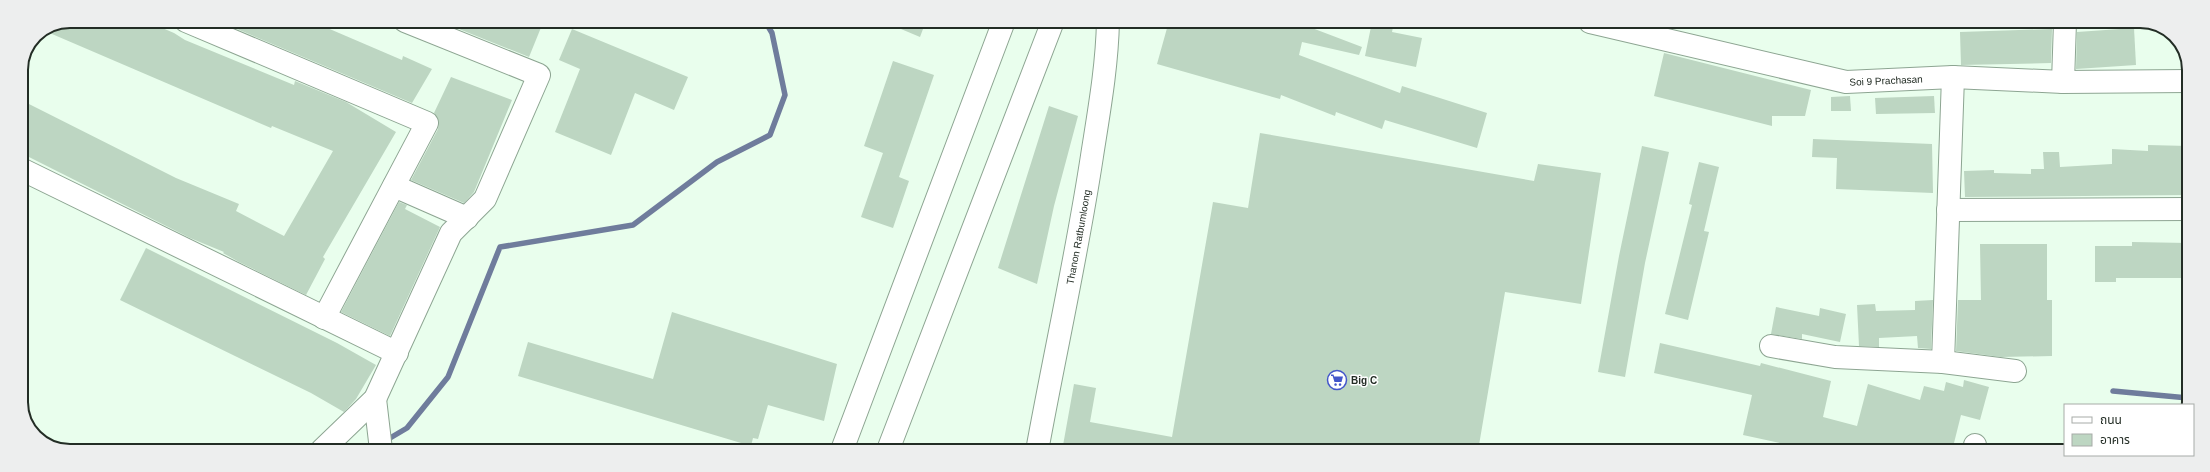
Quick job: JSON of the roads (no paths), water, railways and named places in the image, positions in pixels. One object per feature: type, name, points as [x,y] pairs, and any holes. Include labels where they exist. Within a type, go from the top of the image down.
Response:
[{"type":"street","points":[[203,28],[427,123],[324,318]]},
{"type":"street","points":[[328,444],[375,398],[451,233],[485,199],[539,75],[422,28]]},
{"type":"street","points":[[844,444],[1001,28]]},
{"type":"street","points":[[890,444],[1050,28]]},
{"type":"street","name":"Thanon Ratbumloong","points":[[1039,444],[1055,350],[1078,245],[1108,58],[1108,28]]},
{"type":"street","name":"Soi 9 Prachasan","points":[[1619,28],[1846,82],[1953,78],[2063,82],[2182,81]]},
{"type":"street","points":[[2063,82],[2065,28]]},
{"type":"street","points":[[1943,362],[1953,78]]},
{"type":"street","points":[[28,172],[396,352]]},
{"type":"street","points":[[394,186],[467,218]]},
{"type":"street","points":[[1948,210],[2182,209]]},
{"type":"street","points":[[1771,346],[1835,357],[1943,362],[2014,371]]},
{"type":"street","points":[[375,398],[380,444]]},
{"type":"waterway","points":[[385,441],[407,428],[448,377],[500,247],[633,225],[717,162],[770,135],[785,95],[772,33],[769,28]]},
{"type":"waterway","points":[[2113,391],[2182,397]]},
{"type":"place","name":"Big C","points":[[1337,380]]}]
